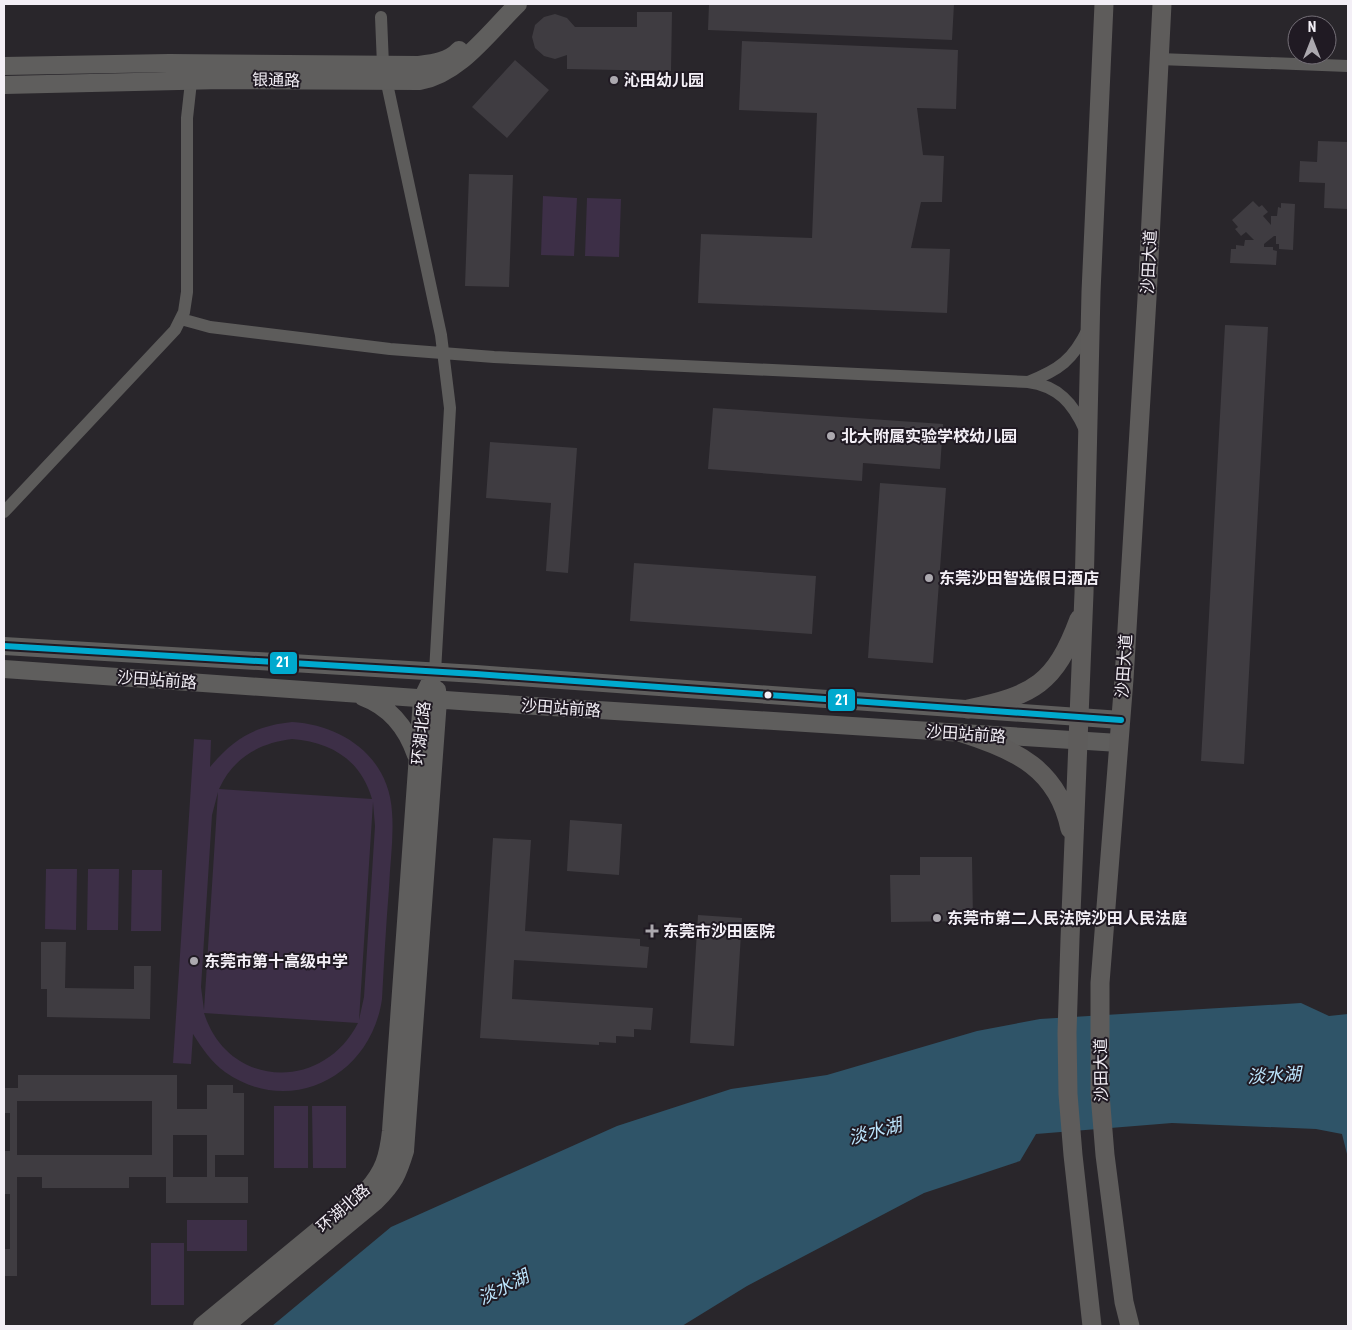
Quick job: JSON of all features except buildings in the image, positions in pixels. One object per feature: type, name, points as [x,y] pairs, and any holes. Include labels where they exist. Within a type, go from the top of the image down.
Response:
[{"type":"main road","name":"沙田大道","points":[[1092,1326],[1068,1094],[1068,981],[1084,593],[1090,326],[1104,4]]},
{"type":"main road","name":"沙田大道","points":[[1130,1326],[1123,1292],[1105,1155],[1100,1094],[1100,983],[1121,720],[1146,317],[1162,4]]},
{"type":"main road","points":[[968,709],[1004,702],[1025,694],[1054,670],[1073,635],[1084,593]]},
{"type":"main road","points":[[962,734],[997,744],[1025,758],[1044,775],[1058,797],[1065,813],[1074,846]]},
{"type":"street","name":"银通路","points":[[385,74],[442,61],[453,56],[507,4]]},
{"type":"street","name":"银通路","points":[[4,66],[192,72],[385,74],[420,82],[440,76],[457,65],[518,4]]},
{"type":"street","points":[[381,17],[385,74],[444,353],[450,408],[435,672]]},
{"type":"street","points":[[1159,59],[1348,66]]},
{"type":"street","name":"银通路","points":[[4,86],[192,72]]},
{"type":"street","points":[[4,512],[175,330],[184,312],[187,292],[188,118],[192,72]]},
{"type":"street","points":[[181,319],[210,327],[390,349],[1028,382],[1041,384],[1068,400],[1078,413],[1088,434]]},
{"type":"street","points":[[1028,382],[1055,370],[1070,359],[1090,326]]},
{"type":"street","name":"沙田站前路","points":[[4,646],[435,672],[1121,720]]},
{"type":"street","name":"沙田站前路","points":[[4,669],[353,694],[1119,743]]},
{"type":"street","name":"环湖北路","points":[[202,1326],[366,1190],[385,1165],[391,1131],[417,759],[435,672]]},
{"type":"street","points":[[353,694],[372,700],[388,711],[401,724],[411,741],[417,759]]},
{"type":"street","name":"环湖北路","points":[[225,1326],[390,1187],[405,1150],[430,699]]},
{"type":"shaded area","points":[[543,196],[577,198],[574,256],[541,255]]},
{"type":"shaded area","points":[[587,198],[621,199],[619,257],[585,256]]},
{"type":"shaded area","points":[[292,722],[311,724],[345,737],[360,748],[372,760],[382,775],[389,792],[393,831],[382,999],[375,1026],[362,1049],[345,1068],[324,1082],[301,1089],[276,1091],[250,1085],[225,1072],[203,1050],[193,1034],[191,1064],[173,1063],[194,739],[211,740],[210,767],[228,748],[246,735],[256,730]],"holes":[[[292,739],[306,741],[332,749],[352,764],[367,785],[372,799],[219,789],[232,769],[248,754],[258,748]],[[218,792],[204,1010],[201,987],[212,815]],[[373,802],[375,826],[364,997],[359,1020]],[[204,1013],[358,1023],[342,1045],[323,1061],[300,1070],[277,1072],[254,1068],[233,1056],[216,1038]]]},
{"type":"shaded area","points":[[46,869],[77,869],[76,930],[45,929]]},
{"type":"shaded area","points":[[88,869],[119,869],[118,930],[87,930]]},
{"type":"shaded area","points":[[132,870],[162,870],[161,931],[131,931]]},
{"type":"shaded area","points":[[274,1106],[308,1106],[308,1168],[274,1168]]},
{"type":"shaded area","points":[[312,1106],[346,1106],[346,1168],[313,1168]]},
{"type":"shaded area","points":[[187,1220],[247,1220],[247,1251],[187,1251]]},
{"type":"shaded area","points":[[151,1243],[184,1243],[184,1305],[151,1305]]},
{"type":"water","name":"淡水湖","points":[[1301,1003],[1329,1016],[1348,1014],[1348,1158],[1342,1134],[1316,1129],[1172,1123],[1036,1134],[1020,1161],[924,1193],[747,1286],[682,1326],[272,1326],[391,1227],[617,1126],[731,1089],[827,1075],[977,1031],[1040,1019]]},
{"type":"transit line","name":"21","points":[[4,646],[476,674],[1121,720]]},
{"type":"place","name":"沁田幼儿园","points":[[614,80]]},
{"type":"place","name":"北大附属实验学校幼儿园","points":[[831,436]]},
{"type":"place","name":"东莞沙田智选假日酒店","points":[[929,578]]},
{"type":"place","name":"东莞市第二人民法院沙田人民法庭","points":[[937,918]]},
{"type":"place","name":"东莞市沙田医院","points":[[652,931]]},
{"type":"place","name":"东莞市第十高级中学","points":[[194,961]]}]
